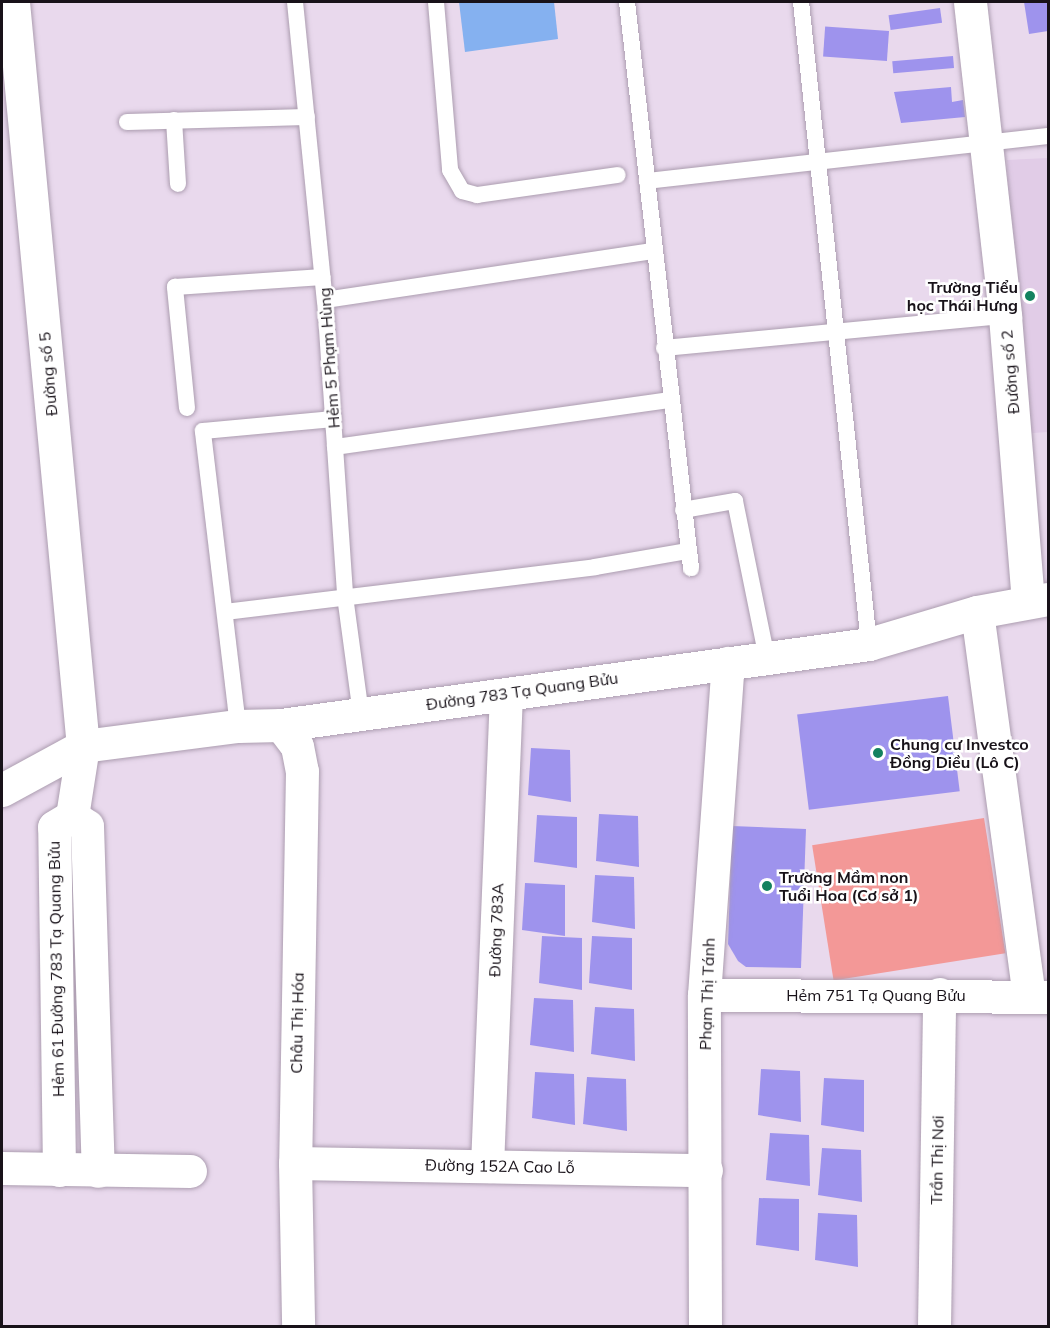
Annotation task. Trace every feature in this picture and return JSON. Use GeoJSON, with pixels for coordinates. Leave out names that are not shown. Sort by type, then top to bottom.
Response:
{"type":"FeatureCollection","features":[{"type":"Feature","properties":{"kind":"street","name":"Đường số 5"},"geometry":{"type":"LineString","coordinates":[[13,2],[83,746],[72,816]]}},
{"type":"Feature","properties":{"kind":"street","name":"Đường số 2"},"geometry":{"type":"LineString","coordinates":[[970,2],[1038,599]]}},
{"type":"Feature","properties":{"kind":"street","name":"Đường 783 Tạ Quang Bửu"},"geometry":{"type":"LineString","coordinates":[[2,790],[83,746],[238,726],[281,725],[869,644],[977,612],[1038,599]]}},
{"type":"Feature","properties":{"kind":"street"},"geometry":{"type":"LineString","coordinates":[[977,612],[1039,996]]}},
{"type":"Feature","properties":{"kind":"street","name":"Phạm Thị Tánh"},"geometry":{"type":"LineString","coordinates":[[705,1326],[705,995],[728,663]]}},
{"type":"Feature","properties":{"kind":"street","name":"Đường 783A"},"geometry":{"type":"LineString","coordinates":[[487,1166],[506,694]]}},
{"type":"Feature","properties":{"kind":"street","name":"Châu Thị Hóa"},"geometry":{"type":"LineString","coordinates":[[281,725],[297,746],[302,771],[295,1163],[298,1326]]}},
{"type":"Feature","properties":{"kind":"street","name":"Hẻm 61 Đường 783 Tạ Quang Bửu"},"geometry":{"type":"LineString","coordinates":[[59,1170],[54,827],[72,816],[87,826],[98,1171]]}},
{"type":"Feature","properties":{"kind":"street","name":"Trần Thị Nơi"},"geometry":{"type":"LineString","coordinates":[[934,1326],[939,994]]}},
{"type":"Feature","properties":{"kind":"street","name":"Hẻm 751 Tạ Quang Bửu"},"geometry":{"type":"LineString","coordinates":[[705,995],[1039,996]]}},
{"type":"Feature","properties":{"kind":"street","name":"Đường 152A Cao Lỗ"},"geometry":{"type":"LineString","coordinates":[[295,1163],[706,1170]]}},
{"type":"Feature","properties":{"kind":"street"},"geometry":{"type":"LineString","coordinates":[[2,1168],[190,1171]]}},
{"type":"Feature","properties":{"kind":"lane","name":"Hẻm 5 Phạm Hùng"},"geometry":{"type":"LineString","coordinates":[[295,2],[325,300],[345,596],[361,714]]}},
{"type":"Feature","properties":{"kind":"lane"},"geometry":{"type":"LineString","coordinates":[[436,2],[450,170],[462,192],[477,195],[618,175]]}},
{"type":"Feature","properties":{"kind":"lane"},"geometry":{"type":"LineString","coordinates":[[627,2],[664,348],[687,551],[691,568]]}},
{"type":"Feature","properties":{"kind":"lane"},"geometry":{"type":"LineString","coordinates":[[801,2],[869,644]]}},
{"type":"Feature","properties":{"kind":"lane"},"geometry":{"type":"LineString","coordinates":[[126,122],[307,117]]}},
{"type":"Feature","properties":{"kind":"lane"},"geometry":{"type":"LineString","coordinates":[[174,120],[178,184]]}},
{"type":"Feature","properties":{"kind":"lane"},"geometry":{"type":"LineString","coordinates":[[647,181],[1048,136]]}},
{"type":"Feature","properties":{"kind":"lane"},"geometry":{"type":"LineString","coordinates":[[325,300],[654,251]]}},
{"type":"Feature","properties":{"kind":"lane"},"geometry":{"type":"LineString","coordinates":[[187,408],[175,287],[323,277]]}},
{"type":"Feature","properties":{"kind":"lane"},"geometry":{"type":"LineString","coordinates":[[664,348],[1005,316]]}},
{"type":"Feature","properties":{"kind":"lane"},"geometry":{"type":"LineString","coordinates":[[335,447],[670,400]]}},
{"type":"Feature","properties":{"kind":"lane"},"geometry":{"type":"LineString","coordinates":[[238,726],[203,430],[333,419]]}},
{"type":"Feature","properties":{"kind":"lane"},"geometry":{"type":"LineString","coordinates":[[683,510],[735,501],[767,658]]}},
{"type":"Feature","properties":{"kind":"lane"},"geometry":{"type":"LineString","coordinates":[[225,612],[595,567],[687,551]]}},
{"type":"Feature","properties":{"kind":"shaded area","name":"Trường Tiểu học Thái Hưng"},"geometry":{"type":"Polygon","coordinates":[[[1048,158],[1048,432],[1017,434],[1007,160],[1048,158]]]}},
{"type":"Feature","properties":{"kind":"shaded area"},"geometry":{"type":"Polygon","coordinates":[[[984,818],[1005,953],[834,981],[812,845],[984,818]]]}},
{"type":"Feature","properties":{"kind":"water"},"geometry":{"type":"Polygon","coordinates":[[[459,2],[554,2],[558,39],[465,52],[459,2]]]}},
{"type":"Feature","properties":{"kind":"building"},"geometry":{"type":"Polygon","coordinates":[[[1024,2],[1048,2],[1048,31],[1029,34],[1024,2]]]}},
{"type":"Feature","properties":{"kind":"building"},"geometry":{"type":"Polygon","coordinates":[[[940,8],[942,23],[891,30],[889,15],[940,8]]]}},
{"type":"Feature","properties":{"kind":"building"},"geometry":{"type":"Polygon","coordinates":[[[825,27],[889,31],[887,61],[823,56],[825,27]]]}},
{"type":"Feature","properties":{"kind":"building"},"geometry":{"type":"Polygon","coordinates":[[[953,56],[954,68],[893,73],[892,61],[953,56]]]}},
{"type":"Feature","properties":{"kind":"building"},"geometry":{"type":"Polygon","coordinates":[[[951,87],[952,102],[963,100],[965,117],[901,123],[894,92],[951,87]]]}},
{"type":"Feature","properties":{"kind":"building","name":"Chung cư Investco Đồng Diều (Lô C)"},"geometry":{"type":"Polygon","coordinates":[[[948,696],[960,791],[809,810],[797,715],[948,696]]]}},
{"type":"Feature","properties":{"kind":"building"},"geometry":{"type":"Polygon","coordinates":[[[531,748],[570,750],[571,802],[528,795],[531,748]]]}},
{"type":"Feature","properties":{"kind":"building"},"geometry":{"type":"Polygon","coordinates":[[[599,814],[638,816],[639,867],[596,861],[599,814]]]}},
{"type":"Feature","properties":{"kind":"building"},"geometry":{"type":"Polygon","coordinates":[[[537,815],[577,817],[577,868],[534,862],[537,815]]]}},
{"type":"Feature","properties":{"kind":"building","name":"Trường Mầm non Tuổi Hoa (Cơ sở 1)"},"geometry":{"type":"Polygon","coordinates":[[[732,826],[806,829],[801,968],[746,967],[738,961],[728,944],[732,826]]]}},
{"type":"Feature","properties":{"kind":"building"},"geometry":{"type":"Polygon","coordinates":[[[595,875],[634,877],[635,929],[592,922],[595,875]]]}},
{"type":"Feature","properties":{"kind":"building"},"geometry":{"type":"Polygon","coordinates":[[[525,883],[565,885],[565,936],[522,930],[525,883]]]}},
{"type":"Feature","properties":{"kind":"building"},"geometry":{"type":"Polygon","coordinates":[[[542,936],[582,938],[582,990],[539,983],[542,936]]]}},
{"type":"Feature","properties":{"kind":"building"},"geometry":{"type":"Polygon","coordinates":[[[592,936],[632,938],[632,990],[589,983],[592,936]]]}},
{"type":"Feature","properties":{"kind":"building"},"geometry":{"type":"Polygon","coordinates":[[[534,998],[573,1000],[574,1052],[530,1045],[534,998]]]}},
{"type":"Feature","properties":{"kind":"building"},"geometry":{"type":"Polygon","coordinates":[[[595,1007],[634,1009],[635,1061],[591,1054],[595,1007]]]}},
{"type":"Feature","properties":{"kind":"building"},"geometry":{"type":"Polygon","coordinates":[[[761,1069],[800,1071],[801,1122],[758,1115],[761,1069]]]}},
{"type":"Feature","properties":{"kind":"building"},"geometry":{"type":"Polygon","coordinates":[[[535,1072],[574,1074],[575,1125],[532,1118],[535,1072]]]}},
{"type":"Feature","properties":{"kind":"building"},"geometry":{"type":"Polygon","coordinates":[[[587,1077],[626,1079],[627,1131],[583,1124],[587,1077]]]}},
{"type":"Feature","properties":{"kind":"building"},"geometry":{"type":"Polygon","coordinates":[[[824,1078],[864,1080],[864,1132],[821,1125],[824,1078]]]}},
{"type":"Feature","properties":{"kind":"building"},"geometry":{"type":"Polygon","coordinates":[[[770,1133],[809,1135],[810,1186],[766,1180],[770,1133]]]}},
{"type":"Feature","properties":{"kind":"building"},"geometry":{"type":"Polygon","coordinates":[[[822,1148],[861,1150],[862,1202],[818,1195],[822,1148]]]}},
{"type":"Feature","properties":{"kind":"building"},"geometry":{"type":"Polygon","coordinates":[[[759,1198],[799,1199],[799,1251],[756,1245],[759,1198]]]}},
{"type":"Feature","properties":{"kind":"building"},"geometry":{"type":"Polygon","coordinates":[[[818,1213],[857,1215],[858,1267],[815,1260],[818,1213]]]}},
{"type":"Feature","properties":{"kind":"place","name":"Trường Tiểu học Thái Hưng"},"geometry":{"type":"Point","coordinates":[1030,296]}},
{"type":"Feature","properties":{"kind":"place","name":"Chung cư Investco Đồng Diều (Lô C)"},"geometry":{"type":"Point","coordinates":[878,753]}},
{"type":"Feature","properties":{"kind":"place","name":"Trường Mầm non Tuổi Hoa (Cơ sở 1)"},"geometry":{"type":"Point","coordinates":[767,886]}}]}
